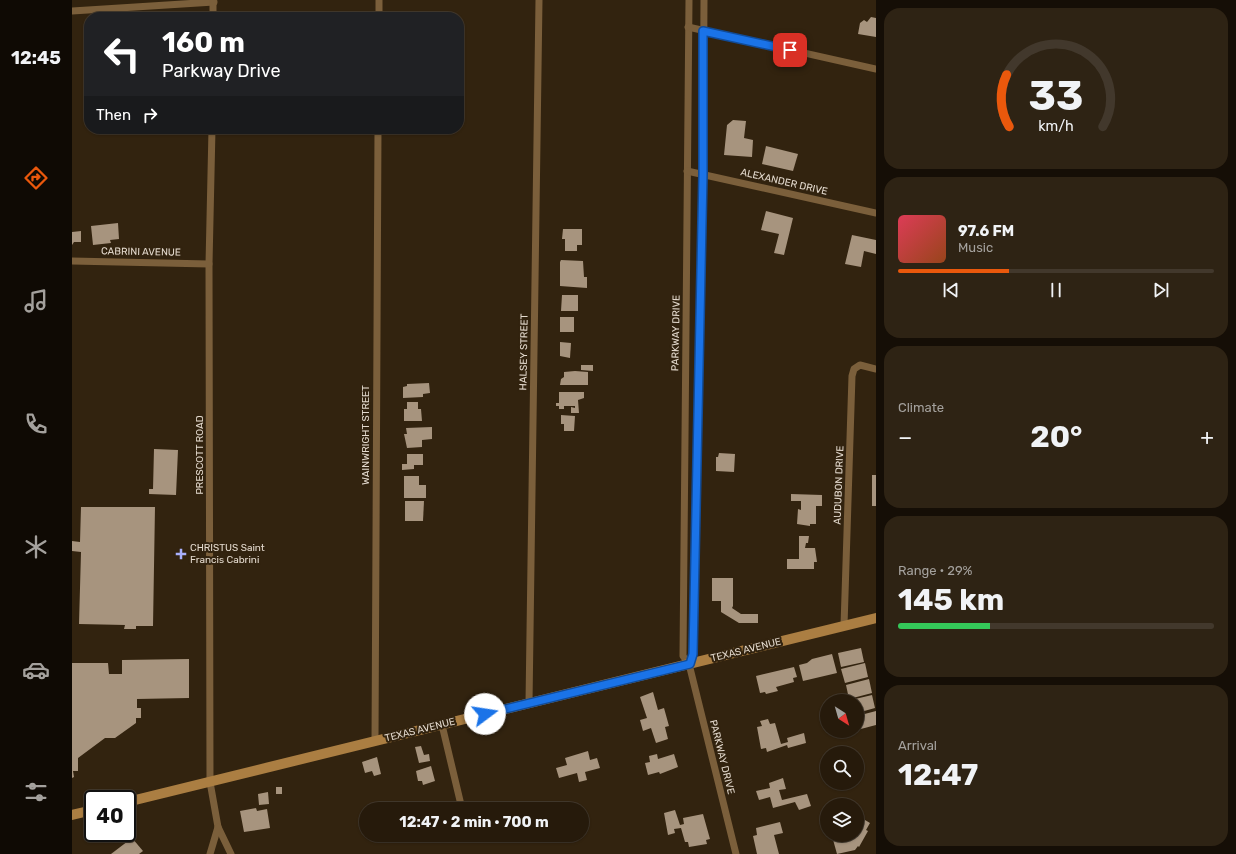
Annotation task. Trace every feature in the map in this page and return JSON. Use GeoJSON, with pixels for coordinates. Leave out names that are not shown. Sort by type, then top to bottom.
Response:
{"type":"FeatureCollection","features":[{"type":"Feature","properties":{"kind":"street"},"geometry":{"type":"LineString","coordinates":[[379,0],[379,12]]}},
{"type":"Feature","properties":{"kind":"street","name":"HALSEY STREET"},"geometry":{"type":"LineString","coordinates":[[529,703],[539,0]]}},
{"type":"Feature","properties":{"kind":"street","name":"PARKWAY DRIVE"},"geometry":{"type":"LineString","coordinates":[[689,0],[683,656],[690,664],[736,854]]}},
{"type":"Feature","properties":{"kind":"street","name":"PARKWAY DRIVE"},"geometry":{"type":"LineString","coordinates":[[690,664],[693,654],[703,174],[704,0]]}},
{"type":"Feature","properties":{"kind":"street"},"geometry":{"type":"LineString","coordinates":[[72,11],[213,1],[213,12]]}},
{"type":"Feature","properties":{"kind":"street"},"geometry":{"type":"LineString","coordinates":[[688,27],[876,69]]}},
{"type":"Feature","properties":{"kind":"street","name":"PRESCOTT ROAD"},"geometry":{"type":"LineString","coordinates":[[212,134],[209,264],[210,782],[218,827]]}},
{"type":"Feature","properties":{"kind":"street","name":"WAINWRIGHT STREET"},"geometry":{"type":"LineString","coordinates":[[375,741],[378,134]]}},
{"type":"Feature","properties":{"kind":"street","name":"ALEXANDER DRIVE"},"geometry":{"type":"LineString","coordinates":[[688,171],[876,213]]}},
{"type":"Feature","properties":{"kind":"street","name":"CABRINI AVENUE"},"geometry":{"type":"LineString","coordinates":[[72,261],[209,264]]}},
{"type":"Feature","properties":{"kind":"street","name":"AUDUBON DRIVE"},"geometry":{"type":"LineString","coordinates":[[844,626],[852,376],[854,369],[860,366],[876,369]]}},
{"type":"Feature","properties":{"kind":"street","name":"TEXAS AVENUE"},"geometry":{"type":"LineString","coordinates":[[136,800],[876,618]]}},
{"type":"Feature","properties":{"kind":"street"},"geometry":{"type":"LineString","coordinates":[[442,725],[460,802]]}},
{"type":"Feature","properties":{"kind":"street"},"geometry":{"type":"LineString","coordinates":[[72,816],[84,813]]}},
{"type":"Feature","properties":{"kind":"street"},"geometry":{"type":"LineString","coordinates":[[210,854],[218,827]]}},
{"type":"Feature","properties":{"kind":"street"},"geometry":{"type":"LineString","coordinates":[[218,827],[231,854]]}},
{"type":"Feature","properties":{"kind":"building"},"geometry":{"type":"Polygon","coordinates":[[[871,17],[876,18],[876,37],[858,34],[860,23],[864,20],[867,22],[871,17]]]}},
{"type":"Feature","properties":{"kind":"building"},"geometry":{"type":"Polygon","coordinates":[[[733,120],[746,121],[744,138],[753,140],[752,157],[724,155],[727,125],[733,120]]]}},
{"type":"Feature","properties":{"kind":"building"},"geometry":{"type":"Polygon","coordinates":[[[766,146],[798,154],[793,171],[762,164],[766,146]]]}},
{"type":"Feature","properties":{"kind":"building"},"geometry":{"type":"Polygon","coordinates":[[[766,211],[793,218],[784,255],[774,253],[779,234],[761,230],[766,211]]]}},
{"type":"Feature","properties":{"kind":"building"},"geometry":{"type":"Polygon","coordinates":[[[118,223],[119,239],[110,240],[111,243],[93,245],[91,226],[118,223]]]}},
{"type":"Feature","properties":{"kind":"building"},"geometry":{"type":"Polygon","coordinates":[[[563,229],[582,229],[582,245],[577,245],[577,251],[565,251],[565,239],[562,239],[563,229]]]}},
{"type":"Feature","properties":{"kind":"building"},"geometry":{"type":"Polygon","coordinates":[[[81,231],[81,242],[74,242],[72,245],[72,232],[81,231]]]}},
{"type":"Feature","properties":{"kind":"building"},"geometry":{"type":"Polygon","coordinates":[[[852,235],[876,240],[876,254],[864,251],[861,267],[845,264],[852,235]]]}},
{"type":"Feature","properties":{"kind":"building"},"geometry":{"type":"Polygon","coordinates":[[[561,260],[583,261],[584,277],[587,277],[587,288],[560,286],[561,260]]]}},
{"type":"Feature","properties":{"kind":"building"},"geometry":{"type":"Polygon","coordinates":[[[562,295],[578,295],[578,311],[561,311],[562,295]]]}},
{"type":"Feature","properties":{"kind":"building"},"geometry":{"type":"Polygon","coordinates":[[[560,317],[574,317],[574,332],[560,332],[560,317]]]}},
{"type":"Feature","properties":{"kind":"building"},"geometry":{"type":"Polygon","coordinates":[[[560,342],[571,343],[570,358],[560,356],[560,342]]]}},
{"type":"Feature","properties":{"kind":"building"},"geometry":{"type":"Polygon","coordinates":[[[581,365],[593,365],[593,371],[581,370],[581,365]]]}},
{"type":"Feature","properties":{"kind":"building"},"geometry":{"type":"Polygon","coordinates":[[[564,372],[588,372],[588,385],[560,385],[561,379],[564,377],[564,372]]]}},
{"type":"Feature","properties":{"kind":"building"},"geometry":{"type":"Polygon","coordinates":[[[429,383],[430,393],[423,394],[423,397],[403,398],[403,387],[407,386],[407,384],[429,383]]]}},
{"type":"Feature","properties":{"kind":"building"},"geometry":{"type":"Polygon","coordinates":[[[559,392],[584,392],[584,398],[578,400],[579,413],[571,413],[571,407],[575,408],[575,406],[564,406],[564,409],[559,409],[559,406],[556,406],[556,403],[559,403],[559,392]]]}},
{"type":"Feature","properties":{"kind":"building"},"geometry":{"type":"Polygon","coordinates":[[[407,402],[418,402],[418,409],[421,409],[422,421],[404,421],[404,409],[407,409],[407,402]]]}},
{"type":"Feature","properties":{"kind":"building"},"geometry":{"type":"Polygon","coordinates":[[[561,415],[575,416],[574,431],[564,431],[564,424],[561,424],[561,415]]]}},
{"type":"Feature","properties":{"kind":"building"},"geometry":{"type":"Polygon","coordinates":[[[432,427],[432,439],[422,440],[422,447],[407,448],[404,434],[407,434],[406,428],[432,427]]]}},
{"type":"Feature","properties":{"kind":"building"},"geometry":{"type":"Polygon","coordinates":[[[154,449],[178,450],[176,495],[149,494],[149,489],[153,489],[154,449]]]}},
{"type":"Feature","properties":{"kind":"building"},"geometry":{"type":"Polygon","coordinates":[[[719,453],[735,454],[734,472],[716,471],[716,457],[718,457],[719,453]]]}},
{"type":"Feature","properties":{"kind":"building"},"geometry":{"type":"Polygon","coordinates":[[[407,454],[423,454],[423,465],[414,465],[414,469],[402,470],[402,464],[407,464],[407,454]]]}},
{"type":"Feature","properties":{"kind":"building"},"geometry":{"type":"Polygon","coordinates":[[[872,475],[876,475],[876,506],[872,506],[872,475]]]}},
{"type":"Feature","properties":{"kind":"building"},"geometry":{"type":"Polygon","coordinates":[[[404,476],[419,476],[419,485],[426,485],[426,498],[404,498],[404,476]]]}},
{"type":"Feature","properties":{"kind":"building"},"geometry":{"type":"Polygon","coordinates":[[[791,494],[822,495],[822,506],[816,506],[816,524],[810,524],[810,526],[797,524],[798,509],[801,510],[801,501],[791,501],[791,494]]]}},
{"type":"Feature","properties":{"kind":"building"},"geometry":{"type":"Polygon","coordinates":[[[405,501],[424,501],[423,521],[405,521],[405,501]]]}},
{"type":"Feature","properties":{"kind":"building"},"geometry":{"type":"Polygon","coordinates":[[[81,507],[155,507],[153,626],[136,626],[136,629],[124,629],[125,625],[79,624],[81,552],[72,551],[72,541],[80,542],[81,507]]]}},
{"type":"Feature","properties":{"kind":"building"},"geometry":{"type":"Polygon","coordinates":[[[799,536],[809,536],[808,543],[806,543],[805,548],[815,548],[817,562],[814,562],[814,569],[787,569],[787,559],[799,559],[799,536]]]}},
{"type":"Feature","properties":{"kind":"building"},"geometry":{"type":"Polygon","coordinates":[[[712,578],[733,578],[732,608],[741,614],[758,614],[758,623],[739,623],[721,612],[721,601],[712,601],[712,578]]]}},
{"type":"Feature","properties":{"kind":"building"},"geometry":{"type":"Polygon","coordinates":[[[861,648],[864,662],[841,667],[838,653],[861,648]]]}},
{"type":"Feature","properties":{"kind":"building"},"geometry":{"type":"Polygon","coordinates":[[[832,654],[837,673],[803,681],[799,665],[807,663],[812,659],[832,654]]]}},
{"type":"Feature","properties":{"kind":"building"},"geometry":{"type":"Polygon","coordinates":[[[189,659],[189,698],[137,699],[137,708],[141,708],[141,718],[136,718],[136,723],[115,738],[105,738],[78,758],[78,771],[73,771],[74,777],[72,778],[72,663],[108,663],[109,674],[122,674],[122,660],[189,659]]]}},
{"type":"Feature","properties":{"kind":"building"},"geometry":{"type":"Polygon","coordinates":[[[865,663],[868,677],[845,683],[841,669],[865,663]]]}},
{"type":"Feature","properties":{"kind":"building"},"geometry":{"type":"Polygon","coordinates":[[[794,667],[797,677],[793,678],[794,682],[776,687],[778,691],[766,694],[765,692],[760,693],[756,676],[794,667]]]}},
{"type":"Feature","properties":{"kind":"building"},"geometry":{"type":"Polygon","coordinates":[[[869,679],[872,693],[864,695],[848,694],[846,685],[869,679]]]}},
{"type":"Feature","properties":{"kind":"building"},"geometry":{"type":"Polygon","coordinates":[[[653,692],[658,710],[664,708],[669,726],[665,727],[668,739],[656,743],[651,728],[643,731],[640,720],[647,718],[640,697],[653,692]]]}},
{"type":"Feature","properties":{"kind":"building"},"geometry":{"type":"Polygon","coordinates":[[[872,695],[875,708],[864,711],[864,697],[872,695]]]}},
{"type":"Feature","properties":{"kind":"building"},"geometry":{"type":"Polygon","coordinates":[[[876,711],[876,725],[864,728],[864,714],[876,711]]]}},
{"type":"Feature","properties":{"kind":"building"},"geometry":{"type":"Polygon","coordinates":[[[768,719],[770,724],[775,723],[781,744],[788,742],[787,738],[804,733],[806,743],[788,748],[787,745],[767,752],[766,748],[761,749],[757,727],[762,726],[760,721],[768,719]]]}},
{"type":"Feature","properties":{"kind":"building"},"geometry":{"type":"Polygon","coordinates":[[[421,746],[424,755],[429,754],[430,761],[419,763],[415,747],[421,746]]]}},
{"type":"Feature","properties":{"kind":"building"},"geometry":{"type":"Polygon","coordinates":[[[588,751],[590,760],[597,758],[600,768],[585,772],[587,780],[579,782],[577,773],[559,778],[556,768],[567,765],[565,758],[588,751]]]}},
{"type":"Feature","properties":{"kind":"building"},"geometry":{"type":"Polygon","coordinates":[[[657,754],[658,759],[674,754],[678,767],[660,774],[659,772],[648,775],[645,763],[650,762],[649,756],[657,754]]]}},
{"type":"Feature","properties":{"kind":"building"},"geometry":{"type":"Polygon","coordinates":[[[377,757],[381,774],[374,776],[372,771],[365,773],[362,762],[377,757]]]}},
{"type":"Feature","properties":{"kind":"building"},"geometry":{"type":"Polygon","coordinates":[[[431,766],[435,781],[423,785],[422,781],[418,781],[416,771],[431,766]]]}},
{"type":"Feature","properties":{"kind":"building"},"geometry":{"type":"Polygon","coordinates":[[[783,778],[786,789],[779,790],[782,800],[807,794],[811,806],[799,810],[795,802],[773,808],[770,797],[759,800],[756,791],[770,788],[769,783],[783,778]]]}},
{"type":"Feature","properties":{"kind":"building"},"geometry":{"type":"Polygon","coordinates":[[[276,787],[282,787],[282,794],[276,794],[276,787]]]}},
{"type":"Feature","properties":{"kind":"building"},"geometry":{"type":"Polygon","coordinates":[[[268,792],[269,804],[259,805],[258,794],[268,792]]]}},
{"type":"Feature","properties":{"kind":"building"},"geometry":{"type":"Polygon","coordinates":[[[256,808],[257,811],[267,809],[270,828],[244,832],[240,811],[256,808]]]}},
{"type":"Feature","properties":{"kind":"building"},"geometry":{"type":"Polygon","coordinates":[[[675,810],[680,825],[684,824],[683,818],[703,814],[710,839],[706,840],[707,844],[689,847],[688,842],[685,842],[681,828],[674,829],[675,833],[668,835],[664,813],[675,810]]]}},
{"type":"Feature","properties":{"kind":"building"},"geometry":{"type":"Polygon","coordinates":[[[864,819],[870,823],[866,830],[868,831],[864,838],[864,819]]]}},
{"type":"Feature","properties":{"kind":"building"},"geometry":{"type":"Polygon","coordinates":[[[780,822],[783,833],[774,835],[779,854],[757,854],[753,836],[757,835],[756,828],[780,822]]]}},
{"type":"Feature","properties":{"kind":"building"},"geometry":{"type":"Polygon","coordinates":[[[127,842],[135,842],[143,851],[139,854],[111,854],[127,842]]]}},
{"type":"Feature","properties":{"kind":"building"},"geometry":{"type":"Polygon","coordinates":[[[834,842],[862,842],[855,850],[837,854],[834,842]]]}},
{"type":"Feature","properties":{"kind":"place","name":"CHRISTUS Saint Francis Cabrini"},"geometry":{"type":"Point","coordinates":[181,554]}},
{"type":"Feature","properties":{"kind":"route"},"geometry":{"type":"LineString","coordinates":[[485,714],[690,664],[693,654],[703,189],[703,31],[790,50]]}}]}
